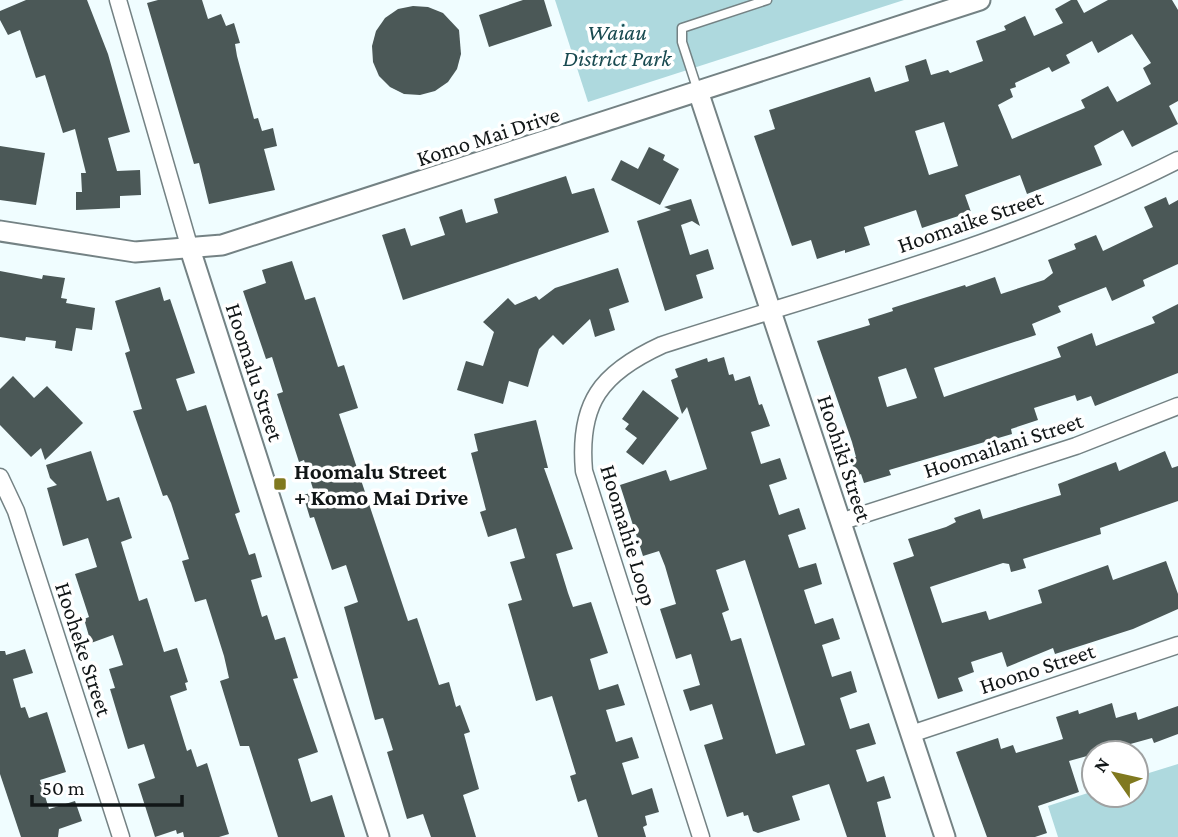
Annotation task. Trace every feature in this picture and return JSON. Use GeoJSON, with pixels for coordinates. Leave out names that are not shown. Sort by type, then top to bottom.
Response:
{"type":"FeatureCollection","features":[{"type":"Feature","properties":{"kind":"street","name":"Hoomalu Street"},"geometry":{"type":"LineString","coordinates":[[118,0],[190,249],[379,837]]}},
{"type":"Feature","properties":{"kind":"street","name":"Komo Mai Drive"},"geometry":{"type":"LineString","coordinates":[[0,231],[107,250],[154,252],[246,239],[699,94],[980,0]]}},
{"type":"Feature","properties":{"kind":"street","name":"Hoohiki Street"},"geometry":{"type":"LineString","coordinates":[[699,94],[945,837]]}},
{"type":"Feature","properties":{"kind":"street","name":"Hoomaike Street"},"geometry":{"type":"LineString","coordinates":[[770,310],[1035,224],[1107,195],[1178,160]]}},
{"type":"Feature","properties":{"kind":"street","name":"Hoomahie Loop"},"geometry":{"type":"LineString","coordinates":[[701,837],[588,488],[584,471],[583,433],[592,400],[608,377],[622,366],[662,345],[770,310]]}},
{"type":"Feature","properties":{"kind":"street","name":"Hoomailani Street"},"geometry":{"type":"LineString","coordinates":[[840,522],[1076,446],[1178,406]]}},
{"type":"Feature","properties":{"kind":"street","name":"Hooheke Street"},"geometry":{"type":"LineString","coordinates":[[0,477],[16,510],[121,837]]}},
{"type":"Feature","properties":{"kind":"street","name":"Hoono Street"},"geometry":{"type":"LineString","coordinates":[[911,734],[1178,645]]}},
{"type":"Feature","properties":{"kind":"lane"},"geometry":{"type":"LineString","coordinates":[[699,94],[682,42],[682,28],[767,0]]}},
{"type":"Feature","properties":{"kind":"green space","name":"Waiau District Park"},"geometry":{"type":"Polygon","coordinates":[[[555,0],[904,0],[588,102],[555,0]]]}},
{"type":"Feature","properties":{"kind":"green space"},"geometry":{"type":"Polygon","coordinates":[[[1178,764],[1178,837],[1058,837],[1048,806],[1080,796],[1080,809],[1150,809],[1150,773],[1178,764]]]}},
{"type":"Feature","properties":{"kind":"building"},"geometry":{"type":"Polygon","coordinates":[[[26,0],[87,0],[108,54],[130,132],[108,138],[117,171],[140,170],[141,195],[120,196],[120,208],[76,210],[76,192],[82,192],[81,173],[86,173],[75,129],[63,133],[45,75],[36,78],[20,30],[8,35],[0,20],[0,11],[26,0]]]}},
{"type":"Feature","properties":{"kind":"building"},"geometry":{"type":"Polygon","coordinates":[[[158,0],[202,0],[208,19],[221,14],[226,26],[234,23],[240,43],[235,44],[237,56],[254,119],[258,118],[262,131],[273,128],[277,146],[264,149],[275,190],[209,204],[199,163],[194,164],[147,3],[158,0]]]}},
{"type":"Feature","properties":{"kind":"building"},"geometry":{"type":"Polygon","coordinates":[[[523,0],[544,0],[552,26],[489,47],[479,15],[523,0]]]}},
{"type":"Feature","properties":{"kind":"building"},"geometry":{"type":"Polygon","coordinates":[[[1071,0],[1077,0],[1084,13],[1108,0],[1172,0],[1178,10],[1178,101],[1169,106],[1178,124],[1132,147],[1123,130],[1094,146],[1102,165],[1027,194],[1020,175],[965,195],[971,212],[922,228],[916,210],[864,227],[870,245],[845,253],[845,250],[817,259],[811,240],[792,246],[754,136],[775,129],[769,110],[870,77],[875,92],[909,81],[905,66],[926,59],[931,75],[948,70],[950,73],[983,61],[976,41],[1006,30],[1004,26],[1025,16],[1034,36],[1063,23],[1055,9],[1071,0]],[[1132,34],[1098,53],[1092,41],[1066,55],[1070,63],[1052,72],[1049,67],[1015,83],[1016,87],[1010,89],[1013,97],[998,105],[1012,139],[1085,108],[1081,100],[1108,86],[1117,102],[1151,84],[1143,68],[1151,63],[1132,34]],[[944,122],[915,131],[929,175],[958,166],[944,122]]]}},
{"type":"Feature","properties":{"kind":"building"},"geometry":{"type":"Polygon","coordinates":[[[428,7],[443,13],[459,30],[461,54],[457,69],[448,82],[435,91],[420,95],[404,94],[390,87],[379,76],[373,62],[372,46],[376,31],[385,18],[398,9],[428,7]]]}},
{"type":"Feature","properties":{"kind":"building"},"geometry":{"type":"Polygon","coordinates":[[[0,146],[45,153],[36,205],[0,200],[0,146]]]}},
{"type":"Feature","properties":{"kind":"building"},"geometry":{"type":"Polygon","coordinates":[[[649,147],[665,155],[663,160],[679,169],[660,205],[611,180],[621,160],[638,169],[649,147]]]}},
{"type":"Feature","properties":{"kind":"building"},"geometry":{"type":"Polygon","coordinates":[[[566,176],[572,194],[594,188],[609,232],[403,300],[382,235],[405,228],[411,246],[445,235],[439,217],[462,209],[466,223],[498,213],[494,199],[566,176]]]}},
{"type":"Feature","properties":{"kind":"building"},"geometry":{"type":"Polygon","coordinates":[[[1166,197],[1169,205],[1178,200],[1178,264],[1143,280],[1145,286],[1112,301],[1106,287],[1058,306],[1061,312],[1032,324],[1036,335],[934,368],[944,397],[1061,357],[1057,347],[1092,333],[1096,346],[1155,323],[1152,317],[1178,304],[1178,373],[1095,406],[1091,396],[1077,401],[1075,395],[1034,408],[1038,420],[1011,429],[1012,434],[889,470],[891,475],[864,483],[861,474],[856,476],[850,458],[856,457],[852,442],[817,341],[870,325],[868,319],[893,311],[892,308],[965,285],[966,287],[995,277],[1001,294],[1044,280],[1053,273],[1048,260],[1076,249],[1074,244],[1096,235],[1103,251],[1153,227],[1144,207],[1166,197]],[[906,368],[878,377],[887,407],[917,398],[906,368]]]}},
{"type":"Feature","properties":{"kind":"building"},"geometry":{"type":"Polygon","coordinates":[[[691,199],[700,226],[692,221],[681,225],[690,255],[708,249],[714,269],[696,275],[703,298],[665,311],[637,221],[671,210],[664,207],[691,199]]]}},
{"type":"Feature","properties":{"kind":"building"},"geometry":{"type":"Polygon","coordinates":[[[292,261],[305,300],[315,297],[338,367],[344,365],[358,408],[339,414],[408,621],[417,618],[439,685],[449,682],[456,707],[460,705],[470,732],[464,734],[479,789],[463,795],[476,837],[431,837],[423,814],[407,819],[387,752],[393,750],[383,718],[375,720],[344,607],[358,602],[346,565],[332,570],[314,517],[310,518],[303,495],[314,492],[304,460],[299,462],[277,394],[283,392],[272,357],[266,359],[243,291],[266,283],[262,270],[292,261]]]}},
{"type":"Feature","properties":{"kind":"building"},"geometry":{"type":"Polygon","coordinates":[[[618,268],[629,302],[609,309],[615,330],[595,337],[590,319],[563,345],[553,335],[539,349],[528,387],[509,381],[503,404],[457,390],[466,361],[483,366],[494,332],[483,322],[508,298],[515,305],[536,296],[539,300],[555,288],[618,268]]]}},
{"type":"Feature","properties":{"kind":"building"},"geometry":{"type":"Polygon","coordinates":[[[0,271],[42,279],[43,275],[65,278],[61,298],[67,299],[66,303],[95,308],[92,330],[76,328],[72,351],[55,348],[56,341],[26,337],[25,341],[0,337],[0,271]]]}},
{"type":"Feature","properties":{"kind":"building"},"geometry":{"type":"Polygon","coordinates":[[[160,287],[164,301],[170,299],[195,373],[176,379],[187,411],[206,405],[240,512],[235,514],[249,555],[255,553],[262,577],[251,580],[262,617],[267,615],[275,640],[285,637],[298,678],[293,679],[318,752],[298,759],[311,802],[332,795],[345,837],[278,837],[249,746],[240,746],[220,681],[229,678],[206,599],[195,602],[182,561],[189,559],[171,503],[167,495],[163,496],[133,411],[142,409],[125,353],[130,351],[115,301],[160,287]]]}},
{"type":"Feature","properties":{"kind":"building"},"geometry":{"type":"Polygon","coordinates":[[[724,357],[729,375],[733,374],[735,381],[750,376],[759,405],[762,404],[770,426],[751,432],[761,464],[780,458],[787,479],[769,485],[779,515],[799,508],[806,529],[788,535],[799,568],[816,563],[822,584],[804,590],[815,624],[833,618],[840,639],[822,645],[832,677],[851,671],[857,692],[840,698],[850,729],[869,723],[876,744],[856,750],[867,782],[884,776],[891,798],[877,802],[886,837],[847,837],[829,784],[792,796],[800,820],[758,833],[753,831],[748,815],[744,816],[743,812],[727,817],[704,745],[723,739],[712,704],[690,711],[683,690],[700,685],[691,654],[676,659],[660,609],[676,604],[665,566],[659,551],[643,556],[620,485],[666,470],[670,481],[707,469],[687,407],[682,414],[671,380],[678,377],[675,369],[707,358],[708,362],[724,357]],[[745,560],[716,570],[729,610],[722,613],[731,641],[741,638],[776,754],[805,745],[745,560]]]}},
{"type":"Feature","properties":{"kind":"building"},"geometry":{"type":"Polygon","coordinates":[[[13,376],[34,398],[47,386],[83,423],[45,460],[41,448],[31,457],[0,425],[0,389],[13,376]]]}},
{"type":"Feature","properties":{"kind":"building"},"geometry":{"type":"Polygon","coordinates":[[[643,390],[679,418],[643,465],[626,452],[637,438],[625,429],[629,424],[622,419],[643,390]]]}},
{"type":"Feature","properties":{"kind":"building"},"geometry":{"type":"Polygon","coordinates":[[[536,420],[548,468],[544,468],[573,549],[556,554],[568,593],[573,607],[591,602],[608,653],[590,659],[599,690],[618,684],[625,705],[606,710],[616,742],[632,737],[639,758],[622,763],[632,795],[652,788],[659,812],[645,816],[647,825],[643,827],[646,837],[598,837],[586,799],[578,802],[570,776],[576,774],[552,696],[536,701],[508,604],[522,600],[510,562],[525,558],[516,528],[488,537],[480,512],[486,510],[471,453],[478,451],[474,434],[536,420]]]}},
{"type":"Feature","properties":{"kind":"building"},"geometry":{"type":"Polygon","coordinates":[[[91,451],[107,501],[119,497],[132,538],[121,542],[139,601],[147,598],[164,652],[177,648],[188,682],[185,683],[187,690],[170,696],[187,751],[191,749],[197,767],[207,763],[229,834],[219,837],[184,837],[183,832],[177,834],[176,830],[155,837],[138,784],[155,778],[144,744],[128,749],[110,689],[115,688],[109,669],[123,665],[113,635],[91,643],[84,619],[89,617],[75,574],[97,567],[88,538],[63,546],[47,488],[57,485],[50,478],[46,465],[91,451]]]}},
{"type":"Feature","properties":{"kind":"building"},"geometry":{"type":"Polygon","coordinates":[[[1165,451],[1172,468],[1178,466],[1178,501],[1100,528],[1101,534],[1023,559],[1026,568],[1011,572],[1009,564],[1003,563],[930,587],[942,623],[986,611],[989,620],[1042,603],[1038,590],[1108,565],[1113,580],[1166,561],[1178,594],[1178,609],[1133,629],[1055,654],[1053,648],[1007,667],[1002,652],[971,662],[974,672],[958,678],[963,691],[938,699],[893,563],[914,556],[908,539],[946,527],[956,522],[954,518],[980,509],[983,519],[1061,495],[1058,484],[1116,462],[1119,471],[1165,451]]]}},
{"type":"Feature","properties":{"kind":"building"},"geometry":{"type":"Polygon","coordinates":[[[25,649],[33,673],[13,679],[21,708],[25,707],[29,718],[47,712],[66,772],[40,780],[49,809],[75,801],[82,821],[59,829],[58,837],[21,837],[0,774],[0,651],[5,651],[6,655],[25,649]]]}},
{"type":"Feature","properties":{"kind":"building"},"geometry":{"type":"Polygon","coordinates":[[[1112,703],[1116,718],[1136,712],[1138,720],[1178,706],[1178,734],[1154,743],[1152,738],[1080,739],[1080,758],[1069,761],[1079,792],[1038,806],[1047,833],[1035,837],[987,837],[956,752],[998,738],[1001,749],[1013,745],[1016,753],[1063,739],[1056,717],[1078,710],[1079,714],[1112,703]]]}},
{"type":"Feature","properties":{"kind":"place","name":"Hoomalu Street + Komo Mai Drive"},"geometry":{"type":"Point","coordinates":[280,484]}}]}
